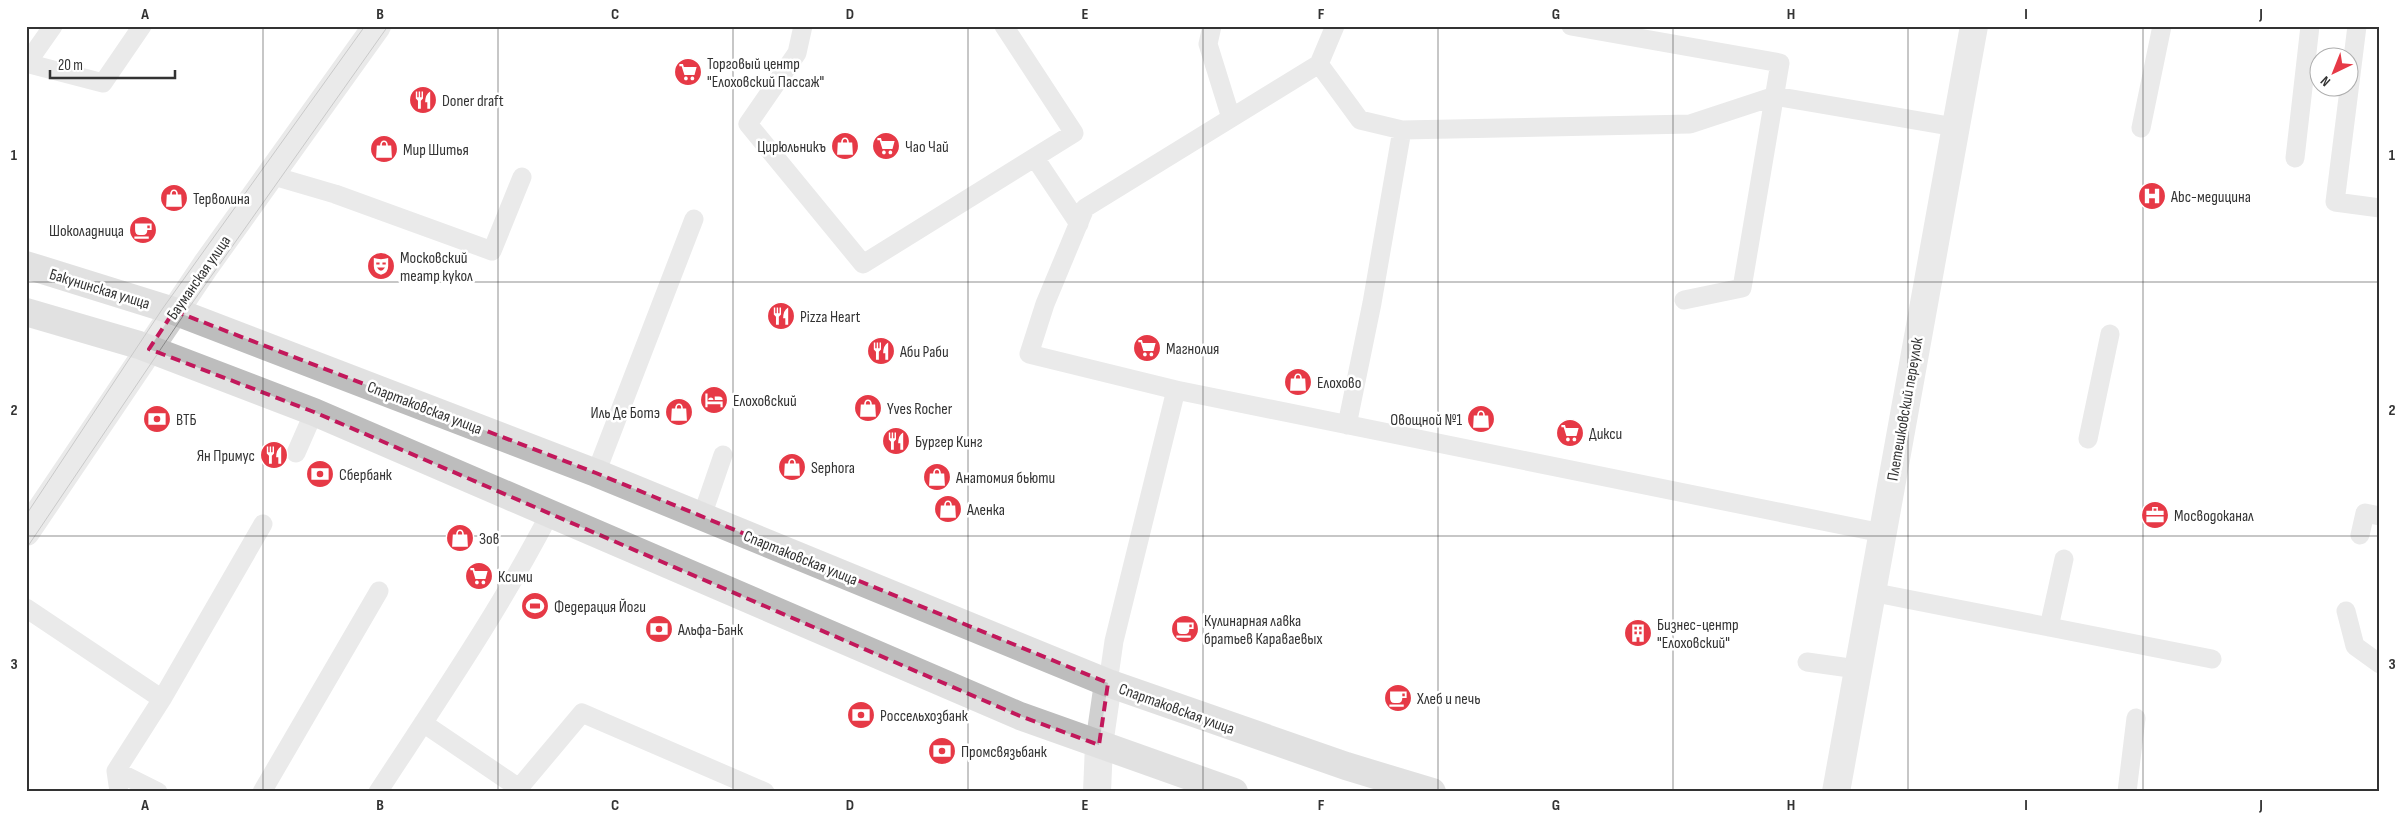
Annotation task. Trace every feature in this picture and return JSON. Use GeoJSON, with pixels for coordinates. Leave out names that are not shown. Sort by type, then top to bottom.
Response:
{"type":"FeatureCollection","features":[{"type":"Feature","properties":{"kind":"main road","name":"Бакунинская улица"},"geometry":{"type":"LineString","coordinates":[[26,266],[174,312]]}},
{"type":"Feature","properties":{"kind":"main road"},"geometry":{"type":"LineString","coordinates":[[26,312],[149,349],[314,412],[1020,716],[1234,792]]}},
{"type":"Feature","properties":{"kind":"main road","name":"Спартаковская улица"},"geometry":{"type":"LineString","coordinates":[[174,312],[596,473],[1108,684],[1308,754],[1432,792]]}},
{"type":"Feature","properties":{"kind":"street","name":"Бауманская улица"},"geometry":{"type":"LineString","coordinates":[[26,532],[174,312],[377,26]]}},
{"type":"Feature","properties":{"kind":"street","name":"Плетешковский переулок"},"geometry":{"type":"LineString","coordinates":[[1836,792],[1974,26]]}},
{"type":"Feature","properties":{"kind":"street"},"geometry":{"type":"LineString","coordinates":[[1097,792],[1100,745],[1108,684]]}},
{"type":"Feature","properties":{"kind":"lane"},"geometry":{"type":"LineString","coordinates":[[52,26],[27,63],[103,83],[142,26]]}},
{"type":"Feature","properties":{"kind":"lane"},"geometry":{"type":"LineString","coordinates":[[803,26],[797,53],[748,124],[863,264],[1074,133],[1004,26]]}},
{"type":"Feature","properties":{"kind":"lane"},"geometry":{"type":"LineString","coordinates":[[1212,26],[1208,44],[1231,118]]}},
{"type":"Feature","properties":{"kind":"lane"},"geometry":{"type":"LineString","coordinates":[[1335,26],[1319,64],[1085,208],[1044,304],[1029,354],[1176,390],[1882,533]]}},
{"type":"Feature","properties":{"kind":"lane"},"geometry":{"type":"LineString","coordinates":[[1571,26],[1780,63],[1742,288],[1684,300]]}},
{"type":"Feature","properties":{"kind":"lane"},"geometry":{"type":"LineString","coordinates":[[2141,128],[2162,26]]}},
{"type":"Feature","properties":{"kind":"lane"},"geometry":{"type":"LineString","coordinates":[[2295,158],[2310,26]]}},
{"type":"Feature","properties":{"kind":"lane"},"geometry":{"type":"LineString","coordinates":[[2358,26],[2335,202],[2380,208]]}},
{"type":"Feature","properties":{"kind":"lane"},"geometry":{"type":"LineString","coordinates":[[1319,64],[1360,120],[1402,130],[1690,124],[1775,96],[1955,126]]}},
{"type":"Feature","properties":{"kind":"lane"},"geometry":{"type":"LineString","coordinates":[[1348,425],[1372,304],[1402,130]]}},
{"type":"Feature","properties":{"kind":"lane"},"geometry":{"type":"LineString","coordinates":[[1035,158],[1079,224]]}},
{"type":"Feature","properties":{"kind":"lane"},"geometry":{"type":"LineString","coordinates":[[270,175],[335,194],[492,251],[522,177]]}},
{"type":"Feature","properties":{"kind":"lane"},"geometry":{"type":"LineString","coordinates":[[596,473],[694,219]]}},
{"type":"Feature","properties":{"kind":"lane"},"geometry":{"type":"LineString","coordinates":[[2088,439],[2110,334]]}},
{"type":"Feature","properties":{"kind":"lane"},"geometry":{"type":"LineString","coordinates":[[1108,684],[1114,641],[1176,390]]}},
{"type":"Feature","properties":{"kind":"lane"},"geometry":{"type":"LineString","coordinates":[[296,453],[314,412]]}},
{"type":"Feature","properties":{"kind":"lane"},"geometry":{"type":"LineString","coordinates":[[702,516],[723,455]]}},
{"type":"Feature","properties":{"kind":"lane"},"geometry":{"type":"LineString","coordinates":[[378,792],[458,672],[533,545],[550,512]]}},
{"type":"Feature","properties":{"kind":"lane"},"geometry":{"type":"LineString","coordinates":[[2360,535],[2364,513],[2380,516]]}},
{"type":"Feature","properties":{"kind":"lane"},"geometry":{"type":"LineString","coordinates":[[119,792],[116,772],[162,699],[263,524]]}},
{"type":"Feature","properties":{"kind":"lane"},"geometry":{"type":"LineString","coordinates":[[2049,627],[2064,559]]}},
{"type":"Feature","properties":{"kind":"lane"},"geometry":{"type":"LineString","coordinates":[[262,792],[379,591]]}},
{"type":"Feature","properties":{"kind":"lane"},"geometry":{"type":"LineString","coordinates":[[1871,592],[2212,659]]}},
{"type":"Feature","properties":{"kind":"lane"},"geometry":{"type":"LineString","coordinates":[[26,608],[162,699]]}},
{"type":"Feature","properties":{"kind":"lane"},"geometry":{"type":"LineString","coordinates":[[2346,611],[2355,646],[2380,664]]}},
{"type":"Feature","properties":{"kind":"lane"},"geometry":{"type":"LineString","coordinates":[[1806,662],[1857,670]]}},
{"type":"Feature","properties":{"kind":"lane"},"geometry":{"type":"LineString","coordinates":[[423,723],[519,788],[582,713],[733,785],[765,792]]}},
{"type":"Feature","properties":{"kind":"lane"},"geometry":{"type":"LineString","coordinates":[[2127,792],[2136,718]]}},
{"type":"Feature","properties":{"kind":"lane"},"geometry":{"type":"LineString","coordinates":[[116,772],[158,792]]}},
{"type":"Feature","properties":{"kind":"highlighted area"},"geometry":{"type":"Polygon","coordinates":[[[174,311],[596,473],[1108,683],[1099,745],[1020,716],[314,412],[149,349],[174,311]]]}},
{"type":"Feature","properties":{"kind":"tram line"},"geometry":{"type":"LineString","coordinates":[[26,515],[163,308],[365,26]]}},
{"type":"Feature","properties":{"kind":"tram line"},"geometry":{"type":"LineString","coordinates":[[26,549],[183,316],[388,26]]}},
{"type":"Feature","properties":{"kind":"place","name":"Торговый центр \"Елоховский Пассаж\""},"geometry":{"type":"Point","coordinates":[688,72]}},
{"type":"Feature","properties":{"kind":"place","name":"Doner draft"},"geometry":{"type":"Point","coordinates":[423,100]}},
{"type":"Feature","properties":{"kind":"place","name":"Цирюльникъ"},"geometry":{"type":"Point","coordinates":[845,146]}},
{"type":"Feature","properties":{"kind":"place","name":"Чао Чай"},"geometry":{"type":"Point","coordinates":[886,146]}},
{"type":"Feature","properties":{"kind":"place","name":"Мир Шитья"},"geometry":{"type":"Point","coordinates":[384,149]}},
{"type":"Feature","properties":{"kind":"place","name":"Abc-медицина"},"geometry":{"type":"Point","coordinates":[2152,196]}},
{"type":"Feature","properties":{"kind":"place","name":"Терволина"},"geometry":{"type":"Point","coordinates":[174,198]}},
{"type":"Feature","properties":{"kind":"place","name":"Шоколадница"},"geometry":{"type":"Point","coordinates":[143,230]}},
{"type":"Feature","properties":{"kind":"place","name":"Московский театр кукол"},"geometry":{"type":"Point","coordinates":[381,266]}},
{"type":"Feature","properties":{"kind":"place","name":"Pizza Heart"},"geometry":{"type":"Point","coordinates":[781,316]}},
{"type":"Feature","properties":{"kind":"place","name":"Магнолия"},"geometry":{"type":"Point","coordinates":[1147,348]}},
{"type":"Feature","properties":{"kind":"place","name":"Аби Раби"},"geometry":{"type":"Point","coordinates":[881,351]}},
{"type":"Feature","properties":{"kind":"place","name":"Елохово"},"geometry":{"type":"Point","coordinates":[1298,382]}},
{"type":"Feature","properties":{"kind":"place","name":"Елоховский"},"geometry":{"type":"Point","coordinates":[714,400]}},
{"type":"Feature","properties":{"kind":"place","name":"Yves Rocher"},"geometry":{"type":"Point","coordinates":[868,408]}},
{"type":"Feature","properties":{"kind":"place","name":"Иль Де Ботэ"},"geometry":{"type":"Point","coordinates":[679,412]}},
{"type":"Feature","properties":{"kind":"place","name":"ВТБ"},"geometry":{"type":"Point","coordinates":[157,419]}},
{"type":"Feature","properties":{"kind":"place","name":"Овощной №1"},"geometry":{"type":"Point","coordinates":[1481,419]}},
{"type":"Feature","properties":{"kind":"place","name":"Дикси"},"geometry":{"type":"Point","coordinates":[1570,433]}},
{"type":"Feature","properties":{"kind":"place","name":"Бургер Кинг"},"geometry":{"type":"Point","coordinates":[896,441]}},
{"type":"Feature","properties":{"kind":"place","name":"Ян Примус"},"geometry":{"type":"Point","coordinates":[274,455]}},
{"type":"Feature","properties":{"kind":"place","name":"Sephora"},"geometry":{"type":"Point","coordinates":[792,467]}},
{"type":"Feature","properties":{"kind":"place","name":"Сбербанк"},"geometry":{"type":"Point","coordinates":[320,474]}},
{"type":"Feature","properties":{"kind":"place","name":"Анатомия бьюти"},"geometry":{"type":"Point","coordinates":[937,477]}},
{"type":"Feature","properties":{"kind":"place","name":"Аленка"},"geometry":{"type":"Point","coordinates":[948,509]}},
{"type":"Feature","properties":{"kind":"place","name":"Мосводоканал"},"geometry":{"type":"Point","coordinates":[2155,515]}},
{"type":"Feature","properties":{"kind":"place","name":"Зов"},"geometry":{"type":"Point","coordinates":[460,538]}},
{"type":"Feature","properties":{"kind":"place","name":"Ксими"},"geometry":{"type":"Point","coordinates":[479,576]}},
{"type":"Feature","properties":{"kind":"place","name":"Федерация Йоги"},"geometry":{"type":"Point","coordinates":[535,606]}},
{"type":"Feature","properties":{"kind":"place","name":"Альфа-Банк"},"geometry":{"type":"Point","coordinates":[659,629]}},
{"type":"Feature","properties":{"kind":"place","name":"Кулинарная лавка братьев Караваевых"},"geometry":{"type":"Point","coordinates":[1185,629]}},
{"type":"Feature","properties":{"kind":"place","name":"Бизнес-центр \"Елоховский\""},"geometry":{"type":"Point","coordinates":[1638,633]}},
{"type":"Feature","properties":{"kind":"place","name":"Хлеб и печь"},"geometry":{"type":"Point","coordinates":[1398,698]}},
{"type":"Feature","properties":{"kind":"place","name":"Россельхозбанк"},"geometry":{"type":"Point","coordinates":[861,715]}},
{"type":"Feature","properties":{"kind":"place","name":"Промсвязьбанк"},"geometry":{"type":"Point","coordinates":[942,751]}}]}
